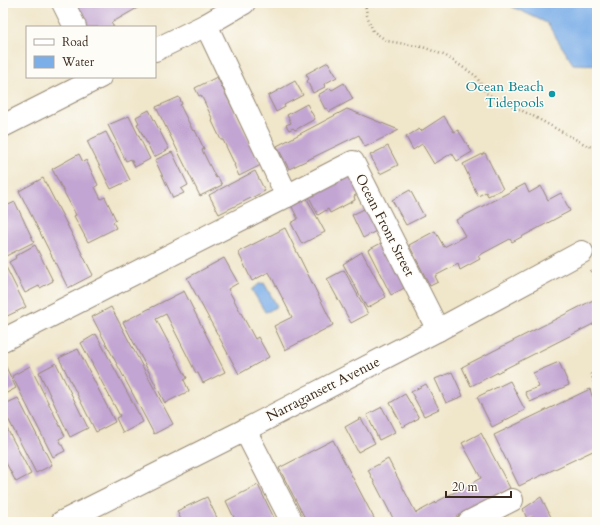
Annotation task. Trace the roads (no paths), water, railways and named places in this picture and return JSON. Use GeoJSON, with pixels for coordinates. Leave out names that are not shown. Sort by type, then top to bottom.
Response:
{"type":"FeatureCollection","features":[{"type":"Feature","properties":{"kind":"street"},"geometry":{"type":"LineString","coordinates":[[63,3],[74,26]]}},
{"type":"Feature","properties":{"kind":"street"},"geometry":{"type":"LineString","coordinates":[[156,50],[206,25],[244,3]]}},
{"type":"Feature","properties":{"kind":"street"},"geometry":{"type":"LineString","coordinates":[[3,340],[287,196],[206,25]]}},
{"type":"Feature","properties":{"kind":"street"},"geometry":{"type":"LineString","coordinates":[[3,126],[98,78]]}},
{"type":"Feature","properties":{"kind":"street","name":"Ocean Front Street"},"geometry":{"type":"LineString","coordinates":[[287,196],[353,162],[438,330]]}},
{"type":"Feature","properties":{"kind":"street","name":"Narragansett Avenue"},"geometry":{"type":"LineString","coordinates":[[62,522],[438,330],[582,252]]}},
{"type":"Feature","properties":{"kind":"street"},"geometry":{"type":"LineString","coordinates":[[244,430],[292,522]]}},
{"type":"Feature","properties":{"kind":"street"},"geometry":{"type":"LineString","coordinates":[[469,522],[512,500]]}},
{"type":"Feature","properties":{"kind":"water"},"geometry":{"type":"Polygon","coordinates":[[[504,3],[597,3],[597,65],[573,64],[547,23],[504,3]]]}},
{"type":"Feature","properties":{"kind":"water"},"geometry":{"type":"Polygon","coordinates":[[[264,283],[277,306],[265,312],[252,290],[259,284],[264,283]]]}},
{"type":"Feature","properties":{"kind":"place","name":"Ocean Beach Tidepools"},"geometry":{"type":"Point","coordinates":[552,94]}}]}
